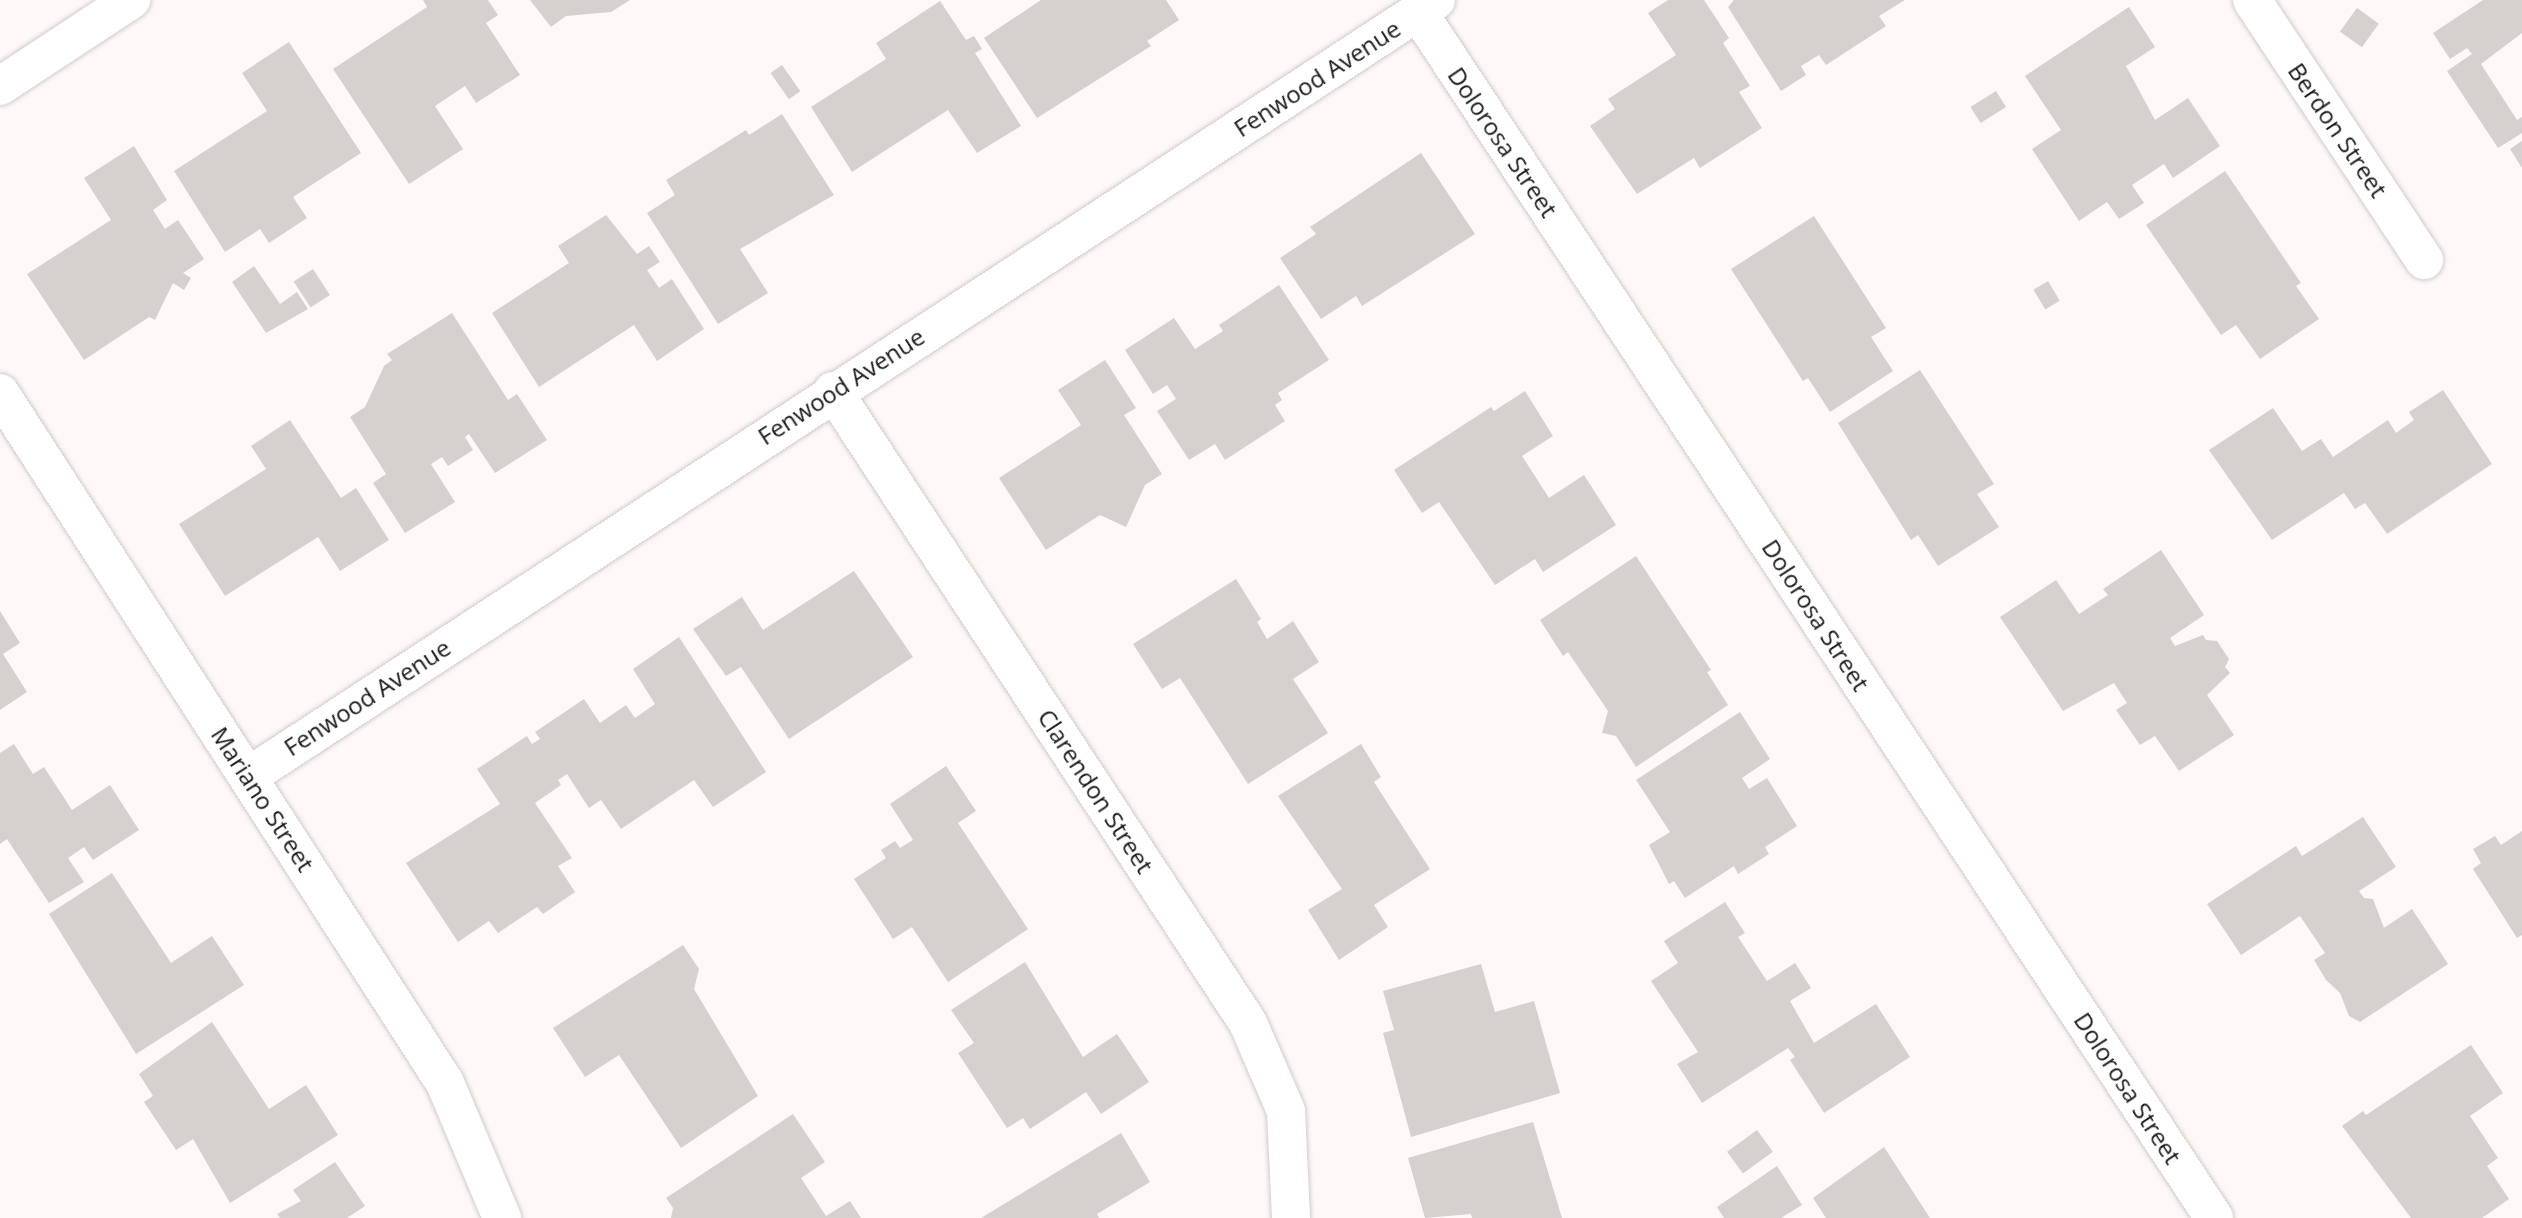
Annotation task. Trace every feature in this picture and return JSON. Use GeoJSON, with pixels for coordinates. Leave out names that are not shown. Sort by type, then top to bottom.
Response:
{"type":"FeatureCollection","features":[{"type":"Feature","properties":{"kind":"street"},"geometry":{"type":"LineString","coordinates":[[0,86],[131,0]]}},
{"type":"Feature","properties":{"kind":"street","name":"Berdon Street"},"geometry":{"type":"LineString","coordinates":[[2252,0],[2424,260]]}},
{"type":"Feature","properties":{"kind":"street","name":"Fenwood Avenue"},"geometry":{"type":"LineString","coordinates":[[249,776],[833,391],[1427,6]]}},
{"type":"Feature","properties":{"kind":"street","name":"Dolorosa Street"},"geometry":{"type":"LineString","coordinates":[[1427,6],[2214,1218]]}},
{"type":"Feature","properties":{"kind":"street","name":"Clarendon Street"},"geometry":{"type":"LineString","coordinates":[[833,391],[1248,1023],[1286,1111],[1291,1218]]}},
{"type":"Feature","properties":{"kind":"street","name":"Mariano Street"},"geometry":{"type":"LineString","coordinates":[[0,393],[445,1083],[502,1218]]}},
{"type":"Feature","properties":{"kind":"building"},"geometry":{"type":"Polygon","coordinates":[[[423,0],[488,0],[498,15],[486,23],[520,75],[476,103],[465,86],[435,106],[463,149],[409,184],[333,69],[427,7],[423,0]]]}},
{"type":"Feature","properties":{"kind":"building"},"geometry":{"type":"Polygon","coordinates":[[[530,0],[630,0],[611,12],[566,16],[551,27],[530,0]]]}},
{"type":"Feature","properties":{"kind":"building"},"geometry":{"type":"Polygon","coordinates":[[[1041,0],[1166,0],[1179,20],[1147,41],[1151,46],[1037,118],[984,38],[1041,0]]]}},
{"type":"Feature","properties":{"kind":"building"},"geometry":{"type":"Polygon","coordinates":[[[1668,0],[1704,0],[1729,38],[1723,43],[1750,86],[1739,92],[1762,128],[1700,168],[1694,158],[1637,194],[1590,126],[1615,109],[1608,99],[1676,55],[1648,13],[1668,0]]]}},
{"type":"Feature","properties":{"kind":"building"},"geometry":{"type":"Polygon","coordinates":[[[1734,0],[1905,0],[1879,16],[1886,26],[1826,65],[1819,55],[1801,66],[1806,75],[1781,91],[1728,7],[1734,0]]]}},
{"type":"Feature","properties":{"kind":"building"},"geometry":{"type":"Polygon","coordinates":[[[2483,0],[2522,0],[2522,33],[2481,64],[2517,120],[2522,117],[2522,133],[2498,148],[2447,71],[2472,54],[2467,48],[2450,59],[2433,33],[2483,0]]]}},
{"type":"Feature","properties":{"kind":"building"},"geometry":{"type":"Polygon","coordinates":[[[940,1],[966,40],[974,36],[982,49],[975,53],[1021,126],[977,153],[948,110],[852,172],[811,107],[886,59],[876,43],[940,1]]]}},
{"type":"Feature","properties":{"kind":"building"},"geometry":{"type":"Polygon","coordinates":[[[2129,7],[2155,47],[2126,66],[2155,120],[2188,98],[2220,146],[2173,178],[2164,164],[2132,185],[2144,203],[2119,219],[2107,202],[2079,221],[2032,149],[2061,130],[2025,76],[2129,7]]]}},
{"type":"Feature","properties":{"kind":"building"},"geometry":{"type":"Polygon","coordinates":[[[2357,8],[2379,24],[2362,47],[2340,31],[2357,8]]]}},
{"type":"Feature","properties":{"kind":"building"},"geometry":{"type":"Polygon","coordinates":[[[289,42],[361,153],[293,197],[307,218],[269,243],[260,229],[225,252],[174,171],[267,111],[242,73],[289,42]]]}},
{"type":"Feature","properties":{"kind":"building"},"geometry":{"type":"Polygon","coordinates":[[[782,65],[800,91],[789,99],[771,73],[782,65]]]}},
{"type":"Feature","properties":{"kind":"building"},"geometry":{"type":"Polygon","coordinates":[[[1996,91],[2006,107],[1981,123],[1971,107],[1996,91]]]}},
{"type":"Feature","properties":{"kind":"building"},"geometry":{"type":"Polygon","coordinates":[[[782,114],[834,195],[740,249],[768,293],[718,324],[647,213],[675,195],[666,180],[746,130],[749,135],[782,114]]]}},
{"type":"Feature","properties":{"kind":"building"},"geometry":{"type":"Polygon","coordinates":[[[2522,141],[2522,168],[2510,149],[2522,141]]]}},
{"type":"Feature","properties":{"kind":"building"},"geometry":{"type":"Polygon","coordinates":[[[134,146],[167,200],[153,210],[165,229],[178,220],[204,259],[183,273],[191,278],[184,290],[173,283],[155,320],[149,317],[84,360],[27,274],[111,220],[84,178],[134,146]]]}},
{"type":"Feature","properties":{"kind":"building"},"geometry":{"type":"Polygon","coordinates":[[[1421,153],[1475,234],[1362,306],[1356,296],[1321,319],[1280,258],[1316,234],[1310,227],[1421,153]]]}},
{"type":"Feature","properties":{"kind":"building"},"geometry":{"type":"Polygon","coordinates":[[[2225,171],[2301,283],[2296,286],[2319,319],[2260,359],[2236,325],[2221,335],[2146,225],[2225,171]]]}},
{"type":"Feature","properties":{"kind":"building"},"geometry":{"type":"Polygon","coordinates":[[[606,215],[637,254],[649,246],[660,262],[647,270],[659,288],[672,279],[704,329],[657,361],[634,325],[539,387],[492,313],[569,263],[558,246],[606,215]]]}},
{"type":"Feature","properties":{"kind":"building"},"geometry":{"type":"Polygon","coordinates":[[[1814,216],[1886,328],[1871,337],[1893,371],[1830,412],[1808,378],[1803,381],[1731,269],[1814,216]]]}},
{"type":"Feature","properties":{"kind":"building"},"geometry":{"type":"Polygon","coordinates":[[[254,266],[280,304],[297,292],[308,309],[266,333],[232,282],[254,266]]]}},
{"type":"Feature","properties":{"kind":"building"},"geometry":{"type":"Polygon","coordinates":[[[313,269],[330,295],[311,308],[294,282],[313,269]]]}},
{"type":"Feature","properties":{"kind":"building"},"geometry":{"type":"Polygon","coordinates":[[[2048,281],[2060,301],[2045,309],[2033,290],[2048,281]]]}},
{"type":"Feature","properties":{"kind":"building"},"geometry":{"type":"Polygon","coordinates":[[[1279,285],[1329,360],[1278,393],[1282,400],[1275,405],[1285,421],[1225,460],[1215,444],[1189,460],[1157,411],[1176,399],[1167,385],[1153,394],[1125,350],[1174,318],[1195,349],[1223,331],[1219,325],[1279,285]]]}},
{"type":"Feature","properties":{"kind":"building"},"geometry":{"type":"Polygon","coordinates":[[[452,313],[508,400],[517,394],[547,440],[495,473],[469,434],[465,437],[473,450],[448,466],[442,457],[431,464],[455,502],[405,533],[373,483],[386,474],[350,417],[365,407],[384,366],[392,360],[387,354],[452,313]]]}},
{"type":"Feature","properties":{"kind":"building"},"geometry":{"type":"Polygon","coordinates":[[[1105,360],[1136,408],[1124,415],[1162,474],[1145,485],[1126,527],[1100,515],[1046,550],[999,478],[1081,425],[1058,390],[1105,360]]]}},
{"type":"Feature","properties":{"kind":"building"},"geometry":{"type":"Polygon","coordinates":[[[1920,370],[1994,484],[1977,494],[1999,527],[1938,566],[1918,535],[1911,540],[1838,423],[1920,370]]]}},
{"type":"Feature","properties":{"kind":"building"},"geometry":{"type":"Polygon","coordinates":[[[2443,390],[2492,464],[2387,534],[2365,503],[2355,509],[2344,493],[2272,540],[2209,450],[2273,408],[2302,451],[2321,439],[2333,457],[2388,420],[2396,433],[2414,420],[2409,412],[2443,390]]]}},
{"type":"Feature","properties":{"kind":"building"},"geometry":{"type":"Polygon","coordinates":[[[1525,391],[1553,436],[1522,456],[1549,498],[1584,475],[1616,525],[1543,572],[1535,559],[1495,585],[1439,502],[1422,513],[1394,470],[1491,407],[1494,411],[1525,391]]]}},
{"type":"Feature","properties":{"kind":"building"},"geometry":{"type":"Polygon","coordinates":[[[290,420],[341,498],[356,488],[389,540],[340,571],[318,537],[225,596],[179,524],[266,469],[251,446],[290,420]]]}},
{"type":"Feature","properties":{"kind":"building"},"geometry":{"type":"Polygon","coordinates":[[[2161,550],[2204,615],[2170,638],[2175,646],[2203,635],[2206,640],[2217,641],[2229,659],[2225,667],[2230,673],[2207,695],[2234,735],[2179,771],[2155,736],[2140,745],[2116,710],[2127,703],[2114,683],[2063,711],[2000,617],[2056,580],[2079,614],[2108,595],[2103,589],[2161,550]]]}},
{"type":"Feature","properties":{"kind":"building"},"geometry":{"type":"Polygon","coordinates":[[[1636,556],[1711,670],[1707,672],[1728,705],[1636,767],[1616,736],[1602,733],[1608,711],[1568,652],[1563,656],[1540,620],[1636,556]]]}},
{"type":"Feature","properties":{"kind":"building"},"geometry":{"type":"Polygon","coordinates":[[[854,571],[913,657],[789,739],[741,667],[726,676],[693,629],[742,597],[763,630],[854,571]]]}},
{"type":"Feature","properties":{"kind":"building"},"geometry":{"type":"Polygon","coordinates":[[[1236,579],[1261,619],[1257,622],[1267,639],[1293,621],[1319,662],[1293,679],[1328,733],[1248,784],[1180,678],[1162,689],[1133,644],[1236,579]]]}},
{"type":"Feature","properties":{"kind":"building"},"geometry":{"type":"Polygon","coordinates":[[[0,611],[20,643],[3,654],[27,692],[0,710],[0,611]]]}},
{"type":"Feature","properties":{"kind":"building"},"geometry":{"type":"Polygon","coordinates":[[[679,637],[766,772],[713,807],[694,780],[621,829],[601,800],[589,808],[567,774],[558,780],[561,785],[535,803],[572,858],[558,866],[575,892],[543,914],[537,907],[498,933],[489,921],[458,942],[406,863],[500,804],[477,769],[527,736],[532,744],[540,739],[535,732],[584,699],[600,723],[626,705],[635,718],[655,704],[633,669],[679,637]]]}},
{"type":"Feature","properties":{"kind":"building"},"geometry":{"type":"Polygon","coordinates":[[[1740,712],[1770,759],[1742,778],[1749,789],[1767,778],[1797,826],[1765,847],[1769,854],[1738,874],[1734,866],[1685,898],[1674,881],[1669,884],[1649,845],[1670,832],[1636,780],[1740,712]]]}},
{"type":"Feature","properties":{"kind":"building"},"geometry":{"type":"Polygon","coordinates":[[[14,744],[33,774],[44,767],[72,810],[110,785],[139,830],[93,860],[84,847],[68,858],[84,882],[49,903],[7,839],[0,844],[0,753],[14,744]]]}},
{"type":"Feature","properties":{"kind":"building"},"geometry":{"type":"Polygon","coordinates":[[[1361,744],[1381,777],[1374,782],[1430,869],[1374,905],[1388,927],[1339,960],[1308,910],[1342,889],[1278,796],[1361,744]]]}},
{"type":"Feature","properties":{"kind":"building"},"geometry":{"type":"Polygon","coordinates":[[[946,766],[976,811],[958,823],[1028,929],[948,982],[912,927],[893,939],[854,879],[886,858],[881,850],[895,841],[900,848],[913,840],[890,804],[946,766]]]}},
{"type":"Feature","properties":{"kind":"building"},"geometry":{"type":"Polygon","coordinates":[[[2363,817],[2396,867],[2359,891],[2364,898],[2373,899],[2384,928],[2412,909],[2448,964],[2360,1022],[2349,1016],[2340,993],[2326,980],[2314,960],[2325,953],[2300,916],[2241,955],[2207,904],[2296,846],[2302,856],[2363,817]]]}},
{"type":"Feature","properties":{"kind":"building"},"geometry":{"type":"Polygon","coordinates":[[[2522,831],[2522,935],[2517,938],[2473,869],[2481,863],[2473,849],[2495,836],[2501,845],[2522,831]]]}},
{"type":"Feature","properties":{"kind":"building"},"geometry":{"type":"Polygon","coordinates":[[[112,873],[171,963],[212,936],[244,985],[136,1054],[49,914],[112,873]]]}},
{"type":"Feature","properties":{"kind":"building"},"geometry":{"type":"Polygon","coordinates":[[[1725,902],[1745,933],[1738,937],[1767,981],[1795,963],[1811,988],[1790,1001],[1814,1043],[1876,1004],[1910,1057],[1824,1113],[1790,1060],[1795,1057],[1788,1048],[1702,1103],[1677,1064],[1698,1052],[1651,981],[1678,963],[1664,941],[1725,902]]]}},
{"type":"Feature","properties":{"kind":"building"},"geometry":{"type":"Polygon","coordinates":[[[683,945],[699,969],[694,989],[758,1096],[681,1148],[619,1055],[585,1077],[553,1028],[683,945]]]}},
{"type":"Feature","properties":{"kind":"building"},"geometry":{"type":"Polygon","coordinates":[[[1025,962],[1083,1057],[1117,1034],[1149,1082],[1101,1114],[1086,1092],[1030,1129],[1023,1118],[1007,1128],[958,1053],[974,1043],[951,1010],[1025,962]]]}},
{"type":"Feature","properties":{"kind":"building"},"geometry":{"type":"Polygon","coordinates":[[[1481,964],[1495,1012],[1534,1001],[1560,1093],[1411,1137],[1383,1033],[1394,1030],[1383,991],[1481,964]]]}},
{"type":"Feature","properties":{"kind":"building"},"geometry":{"type":"Polygon","coordinates":[[[212,1022],[269,1109],[306,1085],[338,1135],[230,1203],[193,1139],[176,1150],[144,1102],[153,1096],[139,1074],[212,1022]]]}},
{"type":"Feature","properties":{"kind":"building"},"geometry":{"type":"Polygon","coordinates":[[[2471,1045],[2503,1093],[2470,1116],[2498,1158],[2487,1166],[2509,1199],[2482,1218],[2411,1218],[2342,1126],[2363,1111],[2366,1115],[2471,1045]]]}},
{"type":"Feature","properties":{"kind":"building"},"geometry":{"type":"Polygon","coordinates":[[[793,1114],[825,1162],[801,1178],[826,1216],[850,1201],[861,1218],[671,1218],[673,1208],[666,1198],[793,1114]]]}},
{"type":"Feature","properties":{"kind":"building"},"geometry":{"type":"Polygon","coordinates":[[[1533,1122],[1562,1218],[1472,1218],[1471,1214],[1425,1218],[1408,1158],[1533,1122]]]}},
{"type":"Feature","properties":{"kind":"building"},"geometry":{"type":"Polygon","coordinates":[[[1757,1130],[1773,1152],[1743,1174],[1727,1152],[1757,1130]]]}},
{"type":"Feature","properties":{"kind":"building"},"geometry":{"type":"Polygon","coordinates":[[[1121,1133],[1150,1182],[1097,1214],[1099,1218],[981,1218],[1121,1133]]]}},
{"type":"Feature","properties":{"kind":"building"},"geometry":{"type":"Polygon","coordinates":[[[1884,1147],[1930,1218],[1826,1218],[1813,1198],[1884,1147]]]}},
{"type":"Feature","properties":{"kind":"building"},"geometry":{"type":"Polygon","coordinates":[[[335,1162],[365,1206],[347,1218],[280,1218],[277,1214],[301,1201],[293,1190],[335,1162]]]}},
{"type":"Feature","properties":{"kind":"building"},"geometry":{"type":"Polygon","coordinates":[[[1777,1166],[1802,1205],[1781,1218],[1724,1218],[1717,1207],[1777,1166]]]}}]}
